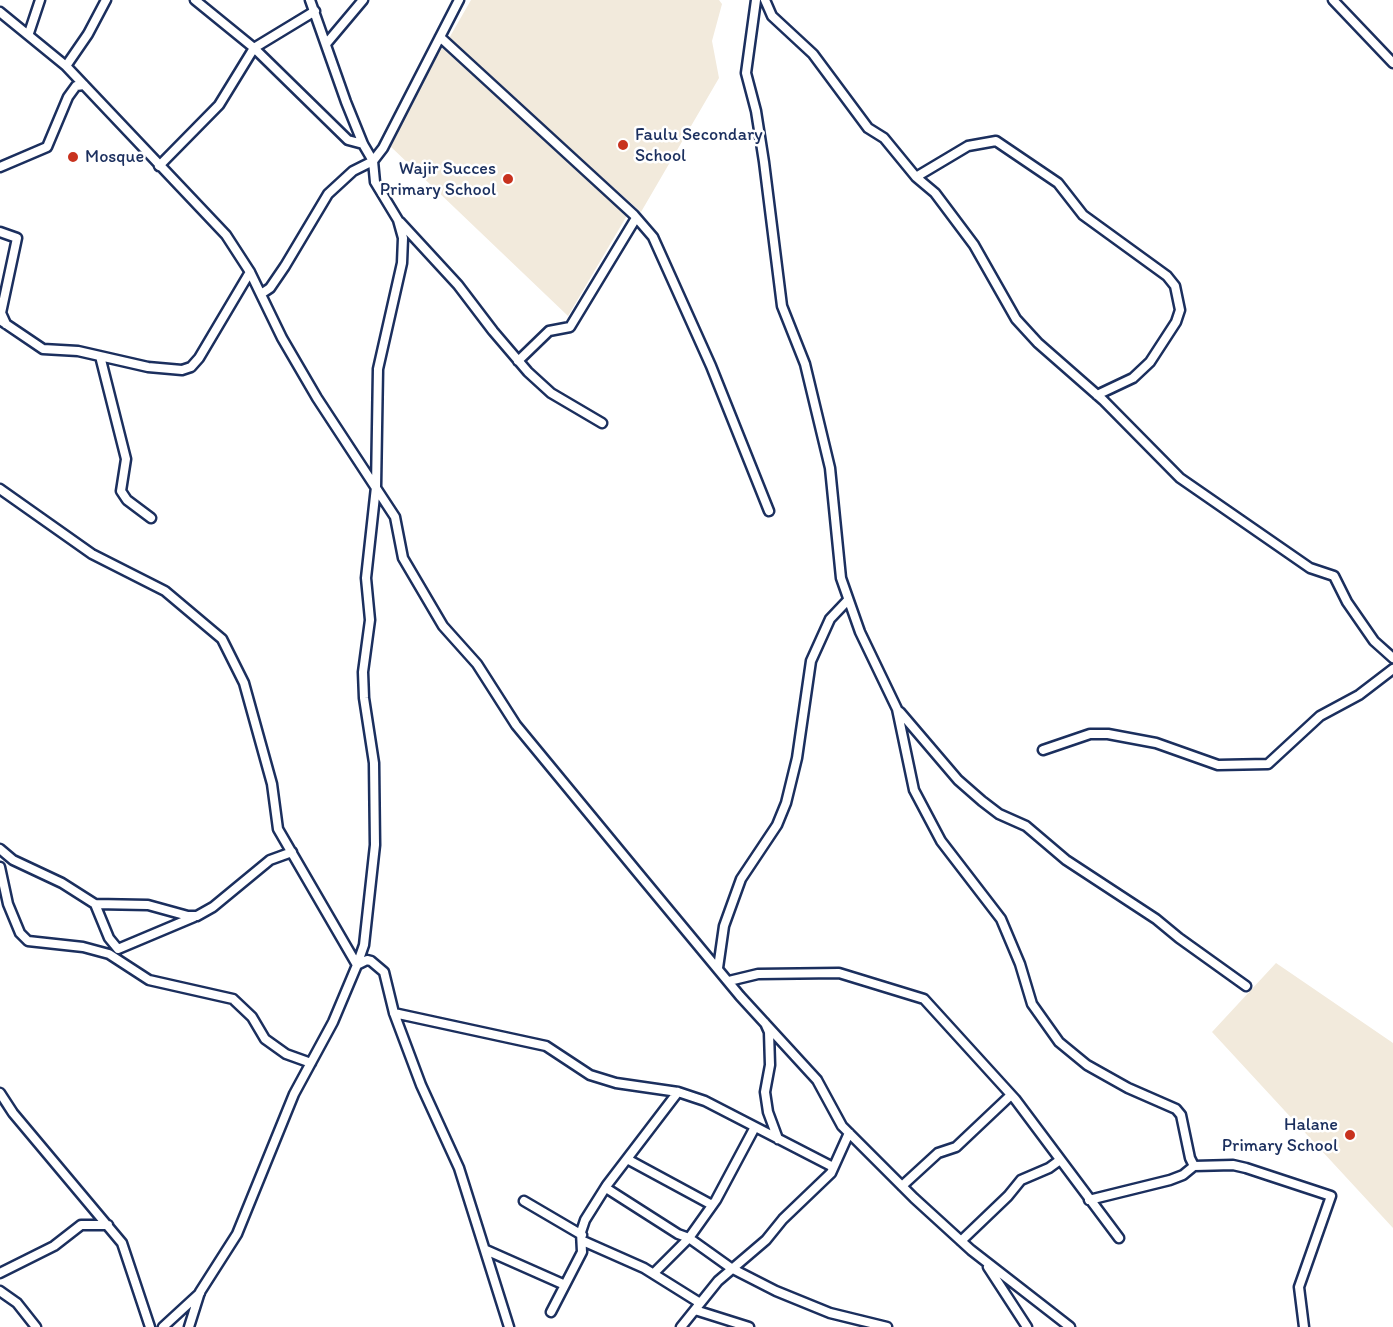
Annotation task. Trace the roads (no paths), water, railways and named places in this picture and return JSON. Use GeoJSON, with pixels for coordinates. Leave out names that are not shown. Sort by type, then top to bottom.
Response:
{"type":"FeatureCollection","features":[{"type":"Feature","properties":{"kind":"street"},"geometry":{"type":"LineString","coordinates":[[29,33],[40,0]]}},
{"type":"Feature","properties":{"kind":"street"},"geometry":{"type":"LineString","coordinates":[[66,66],[88,34],[106,0]]}},
{"type":"Feature","properties":{"kind":"street"},"geometry":{"type":"LineString","coordinates":[[195,0],[254,48],[348,140],[363,144]]}},
{"type":"Feature","properties":{"kind":"street"},"geometry":{"type":"LineString","coordinates":[[310,0],[363,144],[373,161],[375,182],[398,219],[458,285],[518,361],[551,393],[602,423]]}},
{"type":"Feature","properties":{"kind":"street"},"geometry":{"type":"LineString","coordinates":[[326,44],[363,0]]}},
{"type":"Feature","properties":{"kind":"street"},"geometry":{"type":"LineString","coordinates":[[261,294],[270,288],[285,266],[328,194],[353,171],[373,161],[394,129],[459,0]]}},
{"type":"Feature","properties":{"kind":"street"},"geometry":{"type":"LineString","coordinates":[[756,0],[746,73],[756,111],[764,162],[782,306],[805,364],[830,468],[842,578],[848,600],[860,633],[897,709],[914,789],[941,841],[1000,919],[1020,964],[1032,1004],[1059,1042],[1072,1054],[1128,1088],[1176,1109],[1181,1115],[1190,1158],[1194,1166]]}},
{"type":"Feature","properties":{"kind":"street"},"geometry":{"type":"LineString","coordinates":[[765,0],[772,16],[813,54],[868,128],[884,138],[916,177],[935,193],[974,245],[1016,319],[1038,343],[1097,395],[1180,478],[1310,568],[1334,576],[1347,602],[1374,641],[1393,658]]}},
{"type":"Feature","properties":{"kind":"street"},"geometry":{"type":"LineString","coordinates":[[1334,0],[1393,63]]}},
{"type":"Feature","properties":{"kind":"street"},"geometry":{"type":"LineString","coordinates":[[159,166],[219,105],[254,48],[315,11]]}},
{"type":"Feature","properties":{"kind":"street"},"geometry":{"type":"LineString","coordinates":[[0,12],[29,33],[66,66],[226,235],[250,272],[282,338],[317,398],[395,517],[403,558],[443,626],[477,664],[516,725],[729,981],[817,1080],[849,1133],[961,1241],[1070,1327]]}},
{"type":"Feature","properties":{"kind":"street"},"geometry":{"type":"LineString","coordinates":[[440,37],[636,218],[653,237],[663,254],[769,511]]}},
{"type":"Feature","properties":{"kind":"street"},"geometry":{"type":"LineString","coordinates":[[0,167],[47,147],[75,86],[84,85]]}},
{"type":"Feature","properties":{"kind":"street"},"geometry":{"type":"LineString","coordinates":[[916,177],[968,146],[996,141],[1058,183],[1083,215],[1167,276],[1175,286],[1179,310],[1176,322],[1150,362],[1133,378],[1097,395]]}},
{"type":"Feature","properties":{"kind":"street"},"geometry":{"type":"LineString","coordinates":[[518,361],[549,331],[570,327],[636,218]]}},
{"type":"Feature","properties":{"kind":"street"},"geometry":{"type":"LineString","coordinates":[[163,1327],[200,1292],[237,1234],[294,1094],[333,1022],[364,945],[375,845],[374,763],[364,698],[363,672],[370,620],[366,578],[376,487],[378,369],[402,263],[403,238],[398,219]]}},
{"type":"Feature","properties":{"kind":"street"},"geometry":{"type":"LineString","coordinates":[[0,232],[17,238],[1,313],[3,322],[43,348],[100,356],[148,367],[182,370],[191,367],[199,358],[250,272]]}},
{"type":"Feature","properties":{"kind":"street"},"geometry":{"type":"LineString","coordinates":[[100,356],[126,459],[121,491],[127,500],[151,518]]}},
{"type":"Feature","properties":{"kind":"street"},"geometry":{"type":"LineString","coordinates":[[0,489],[82,548],[122,571],[165,591],[222,639],[244,683],[272,784],[278,829],[357,965]]}},
{"type":"Feature","properties":{"kind":"street"},"geometry":{"type":"LineString","coordinates":[[718,968],[724,926],[741,879],[777,825],[786,803],[797,758],[811,661],[830,619],[848,600]]}},
{"type":"Feature","properties":{"kind":"street"},"geometry":{"type":"LineString","coordinates":[[1043,750],[1090,734],[1108,734],[1156,743],[1218,765],[1268,764],[1320,716],[1359,695],[1393,669]]}},
{"type":"Feature","properties":{"kind":"street"},"geometry":{"type":"LineString","coordinates":[[897,709],[958,780],[982,801],[999,814],[1026,826],[1066,860],[1156,919],[1246,986]]}},
{"type":"Feature","properties":{"kind":"street"},"geometry":{"type":"LineString","coordinates":[[0,849],[13,860],[62,883],[95,904],[148,905],[197,916]]}},
{"type":"Feature","properties":{"kind":"street"},"geometry":{"type":"LineString","coordinates":[[118,949],[197,916],[252,877],[270,860],[292,852]]}},
{"type":"Feature","properties":{"kind":"street"},"geometry":{"type":"LineString","coordinates":[[0,867],[8,904],[20,933],[28,941],[83,947],[122,961],[131,970],[149,980],[233,999],[252,1017],[265,1039],[286,1054],[311,1063]]}},
{"type":"Feature","properties":{"kind":"street"},"geometry":{"type":"LineString","coordinates":[[95,904],[109,938],[118,949],[122,961]]}},
{"type":"Feature","properties":{"kind":"street"},"geometry":{"type":"LineString","coordinates":[[357,965],[367,960],[382,968],[394,1013],[421,1085],[459,1168],[509,1327]]}},
{"type":"Feature","properties":{"kind":"street"},"geometry":{"type":"LineString","coordinates":[[729,981],[758,974],[839,973],[915,995],[931,1005],[1011,1095],[1119,1238]]}},
{"type":"Feature","properties":{"kind":"street"},"geometry":{"type":"LineString","coordinates":[[394,1013],[546,1046],[590,1075],[616,1083],[678,1092],[705,1101],[833,1167]]}},
{"type":"Feature","properties":{"kind":"street"},"geometry":{"type":"LineString","coordinates":[[760,1016],[769,1032],[770,1065],[765,1092],[768,1112],[779,1139]]}},
{"type":"Feature","properties":{"kind":"street"},"geometry":{"type":"LineString","coordinates":[[551,1312],[582,1252],[585,1220],[627,1159],[678,1092]]}},
{"type":"Feature","properties":{"kind":"street"},"geometry":{"type":"LineString","coordinates":[[0,1093],[13,1113],[122,1243],[150,1327]]}},
{"type":"Feature","properties":{"kind":"street"},"geometry":{"type":"LineString","coordinates":[[902,1186],[938,1153],[956,1147],[1011,1095]]}},
{"type":"Feature","properties":{"kind":"street"},"geometry":{"type":"LineString","coordinates":[[654,1274],[689,1238],[712,1205],[755,1127]]}},
{"type":"Feature","properties":{"kind":"street"},"geometry":{"type":"LineString","coordinates":[[681,1327],[731,1268],[766,1240],[831,1173],[849,1133]]}},
{"type":"Feature","properties":{"kind":"street"},"geometry":{"type":"LineString","coordinates":[[627,1159],[712,1205]]}},
{"type":"Feature","properties":{"kind":"street"},"geometry":{"type":"LineString","coordinates":[[961,1241],[1008,1196],[1021,1180],[1050,1168],[1060,1160]]}},
{"type":"Feature","properties":{"kind":"street"},"geometry":{"type":"LineString","coordinates":[[1089,1200],[1170,1180],[1183,1175],[1194,1166],[1222,1164],[1246,1167],[1331,1196],[1299,1287],[1304,1327]]}},
{"type":"Feature","properties":{"kind":"street"},"geometry":{"type":"LineString","coordinates":[[606,1188],[689,1238],[731,1268],[804,1304],[887,1327]]}},
{"type":"Feature","properties":{"kind":"street"},"geometry":{"type":"LineString","coordinates":[[524,1201],[583,1238],[654,1274],[698,1307],[749,1327]]}},
{"type":"Feature","properties":{"kind":"street"},"geometry":{"type":"LineString","coordinates":[[0,1273],[54,1246],[81,1225],[108,1225]]}},
{"type":"Feature","properties":{"kind":"street"},"geometry":{"type":"LineString","coordinates":[[486,1250],[565,1285]]}},
{"type":"Feature","properties":{"kind":"street"},"geometry":{"type":"LineString","coordinates":[[983,1260],[1027,1327]]}},
{"type":"Feature","properties":{"kind":"street"},"geometry":{"type":"LineString","coordinates":[[0,1292],[17,1303],[36,1327]]}},
{"type":"Feature","properties":{"kind":"street"},"geometry":{"type":"LineString","coordinates":[[189,1327],[200,1292]]}},
{"type":"Feature","properties":{"kind":"place","name":"Faulu Secondary School"},"geometry":{"type":"Point","coordinates":[623,145]}},
{"type":"Feature","properties":{"kind":"place","name":"Mosque"},"geometry":{"type":"Point","coordinates":[73,157]}},
{"type":"Feature","properties":{"kind":"place","name":"Wajir Succes Primary School"},"geometry":{"type":"Point","coordinates":[508,179]}},
{"type":"Feature","properties":{"kind":"place","name":"Halane Primary School"},"geometry":{"type":"Point","coordinates":[1350,1135]}}]}
